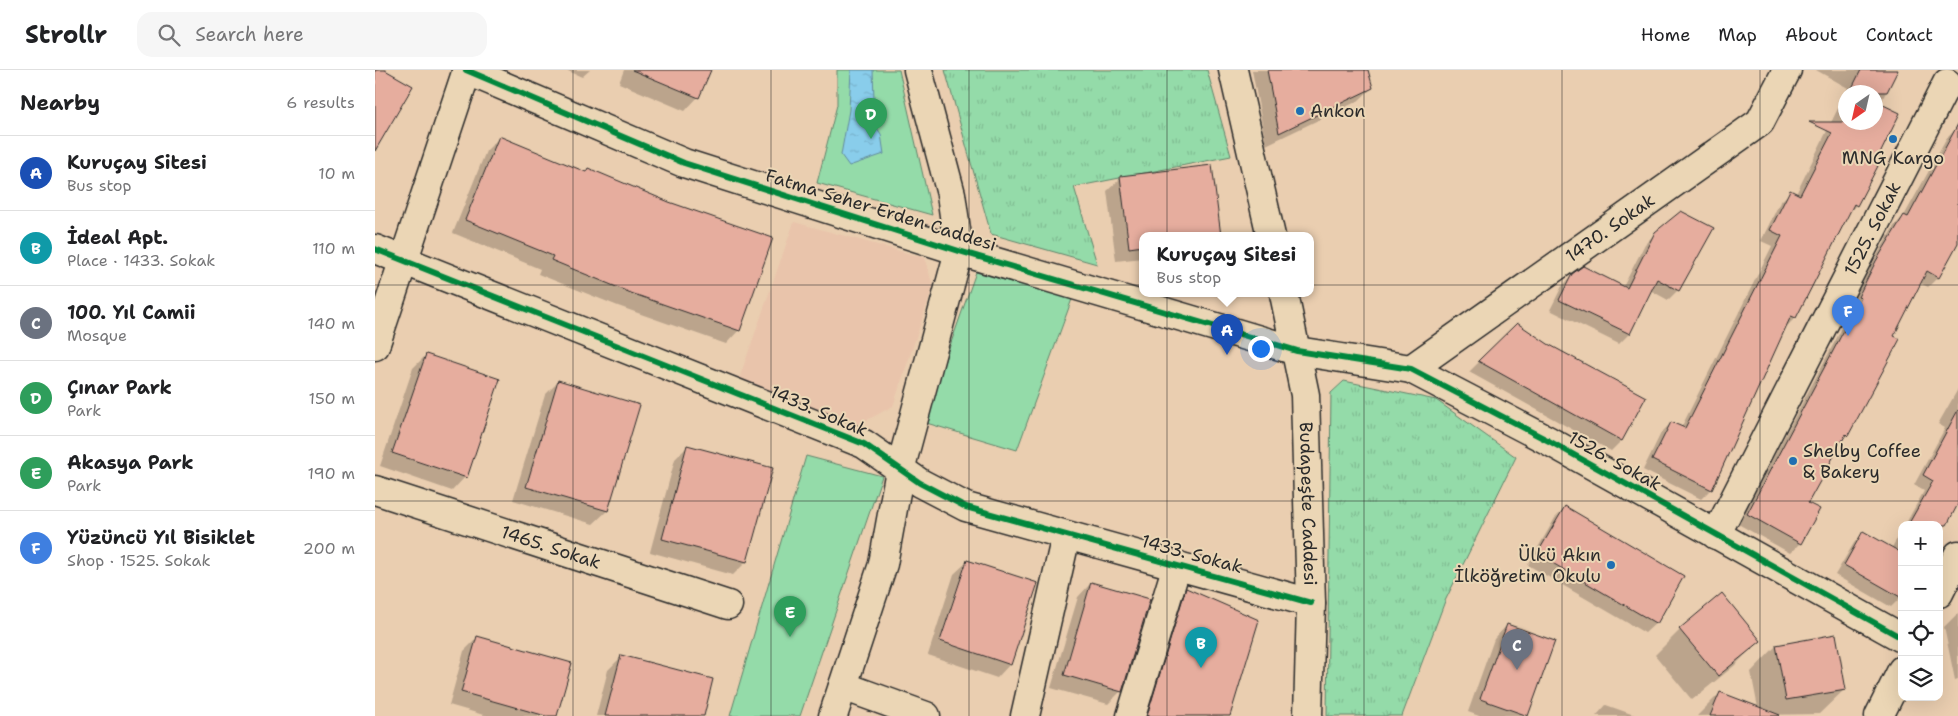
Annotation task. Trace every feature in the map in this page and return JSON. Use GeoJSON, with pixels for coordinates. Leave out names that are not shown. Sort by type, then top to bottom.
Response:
{"type":"FeatureCollection","features":[{"type":"Feature","properties":{"kind":"street"},"geometry":{"type":"LineString","coordinates":[[375,346],[467,70]]}},
{"type":"Feature","properties":{"kind":"street","name":"Fatma Seher Erden Caddesi"},"geometry":{"type":"LineString","coordinates":[[467,70],[684,163],[959,251],[1297,352]]}},
{"type":"Feature","properties":{"kind":"street"},"geometry":{"type":"LineString","coordinates":[[833,716],[883,564],[900,470],[959,251],[951,194],[918,70]]}},
{"type":"Feature","properties":{"kind":"street"},"geometry":{"type":"LineString","coordinates":[[1233,70],[1270,232]]}},
{"type":"Feature","properties":{"kind":"street","name":"1470. Sokak"},"geometry":{"type":"LineString","coordinates":[[1411,369],[1760,122],[1787,70]]}},
{"type":"Feature","properties":{"kind":"street","name":"1525. Sokak"},"geometry":{"type":"LineString","coordinates":[[1716,535],[1947,82]]}},
{"type":"Feature","properties":{"kind":"street","name":"1433. Sokak"},"geometry":{"type":"LineString","coordinates":[[375,249],[864,444],[941,496],[966,507],[1311,603]]}},
{"type":"Feature","properties":{"kind":"street","name":"Budapeşte Caddesi"},"geometry":{"type":"LineString","coordinates":[[1285,297],[1305,395],[1311,603],[1309,716]]}},
{"type":"Feature","properties":{"kind":"street","name":"1526. Sokak"},"geometry":{"type":"LineString","coordinates":[[1297,352],[1411,369],[1549,441],[1898,636]]}},
{"type":"Feature","properties":{"kind":"street","name":"1465. Sokak"},"geometry":{"type":"LineString","coordinates":[[375,490],[727,605]]}},
{"type":"Feature","properties":{"kind":"street"},"geometry":{"type":"LineString","coordinates":[[1025,716],[1066,536]]}},
{"type":"Feature","properties":{"kind":"street"},"geometry":{"type":"LineString","coordinates":[[1943,585],[1958,554]]}},
{"type":"Feature","properties":{"kind":"street"},"geometry":{"type":"LineString","coordinates":[[1131,716],[1177,565]]}},
{"type":"Feature","properties":{"kind":"street"},"geometry":{"type":"LineString","coordinates":[[1879,716],[1898,678]]}},
{"type":"Feature","properties":{"kind":"street"},"geometry":{"type":"LineString","coordinates":[[843,686],[926,716]]}},
{"type":"Feature","properties":{"kind":"shaded area"},"geometry":{"type":"Polygon","coordinates":[[[794,222],[925,258],[933,287],[893,406],[858,425],[739,379],[794,222]]]}},
{"type":"Feature","properties":{"kind":"green space"},"geometry":{"type":"Polygon","coordinates":[[[837,70],[899,70],[932,215],[817,183],[837,105],[837,70]]]}},
{"type":"Feature","properties":{"kind":"green space"},"geometry":{"type":"Polygon","coordinates":[[[945,70],[1207,70],[1231,156],[1074,187],[1097,264],[991,234],[945,70]]]}},
{"type":"Feature","properties":{"kind":"green space"},"geometry":{"type":"Polygon","coordinates":[[[976,272],[1072,299],[1017,450],[923,422],[976,272]]]}},
{"type":"Feature","properties":{"kind":"green space"},"geometry":{"type":"Polygon","coordinates":[[[1344,381],[1436,400],[1516,457],[1445,601],[1402,716],[1327,716],[1331,393],[1344,381]]]}},
{"type":"Feature","properties":{"kind":"green space"},"geometry":{"type":"Polygon","coordinates":[[[806,456],[882,476],[800,716],[730,716],[806,456]]]}},
{"type":"Feature","properties":{"kind":"water"},"geometry":{"type":"Polygon","coordinates":[[[851,70],[873,70],[874,99],[869,116],[881,134],[884,154],[849,166],[841,155],[849,110],[851,70]]]}},
{"type":"Feature","properties":{"kind":"building"},"geometry":{"type":"Polygon","coordinates":[[[375,70],[385,70],[413,86],[375,151],[375,70]]]}},
{"type":"Feature","properties":{"kind":"building"},"geometry":{"type":"Polygon","coordinates":[[[632,70],[711,70],[699,98],[632,70]]]}},
{"type":"Feature","properties":{"kind":"building","name":"Ankon"},"geometry":{"type":"Polygon","coordinates":[[[1267,70],[1368,70],[1373,88],[1279,133],[1267,70]]]}},
{"type":"Feature","properties":{"kind":"building"},"geometry":{"type":"Polygon","coordinates":[[[1861,70],[1898,70],[1887,92],[1883,92],[1883,85],[1854,85],[1861,70]]]}},
{"type":"Feature","properties":{"kind":"building"},"geometry":{"type":"Polygon","coordinates":[[[1883,105],[1900,113],[1875,164],[1878,166],[1857,206],[1854,204],[1796,318],[1791,316],[1712,490],[1652,460],[1671,422],[1685,428],[1782,236],[1770,230],[1790,190],[1800,195],[1832,133],[1809,122],[1838,122],[1838,130],[1883,130],[1883,105]]]}},
{"type":"Feature","properties":{"kind":"building"},"geometry":{"type":"Polygon","coordinates":[[[1958,124],[1958,243],[1939,278],[1927,271],[1894,336],[1900,339],[1848,436],[1846,434],[1808,503],[1820,509],[1801,544],[1747,514],[1861,298],[1858,297],[1876,261],[1904,215],[1908,217],[1958,124]]]}},
{"type":"Feature","properties":{"kind":"building"},"geometry":{"type":"Polygon","coordinates":[[[499,136],[586,172],[588,168],[669,202],[773,238],[740,331],[631,293],[551,260],[553,256],[465,220],[499,136]]]}},
{"type":"Feature","properties":{"kind":"building"},"geometry":{"type":"Polygon","coordinates":[[[1212,165],[1220,232],[1139,232],[1139,247],[1129,248],[1120,176],[1212,165]]]}},
{"type":"Feature","properties":{"kind":"building"},"geometry":{"type":"Polygon","coordinates":[[[1681,211],[1714,228],[1679,291],[1657,279],[1630,334],[1559,300],[1572,274],[1583,266],[1627,288],[1655,232],[1681,211]]]}},
{"type":"Feature","properties":{"kind":"building"},"geometry":{"type":"Polygon","coordinates":[[[1517,323],[1548,344],[1646,397],[1622,441],[1478,361],[1517,323]]]}},
{"type":"Feature","properties":{"kind":"building"},"geometry":{"type":"Polygon","coordinates":[[[426,354],[500,379],[467,478],[392,453],[426,354]]]}},
{"type":"Feature","properties":{"kind":"building"},"geometry":{"type":"Polygon","coordinates":[[[558,380],[640,405],[608,511],[526,487],[558,380]]]}},
{"type":"Feature","properties":{"kind":"building"},"geometry":{"type":"Polygon","coordinates":[[[1958,410],[1958,504],[1947,525],[1943,525],[1943,521],[1910,521],[1933,481],[1923,475],[1958,410]]]}},
{"type":"Feature","properties":{"kind":"building"},"geometry":{"type":"Polygon","coordinates":[[[687,445],[773,468],[747,562],[662,539],[687,445]]]}},
{"type":"Feature","properties":{"kind":"building","name":"Ülkü Akın İlköğretim Okulu"},"geometry":{"type":"Polygon","coordinates":[[[1565,506],[1684,576],[1657,624],[1537,554],[1565,506]]]}},
{"type":"Feature","properties":{"kind":"building"},"geometry":{"type":"Polygon","coordinates":[[[1863,531],[1898,551],[1898,596],[1844,565],[1863,531]]]}},
{"type":"Feature","properties":{"kind":"building"},"geometry":{"type":"Polygon","coordinates":[[[967,560],[1038,583],[1011,665],[940,641],[967,560]]]}},
{"type":"Feature","properties":{"kind":"building"},"geometry":{"type":"Polygon","coordinates":[[[1091,582],[1150,599],[1122,692],[1064,675],[1091,582]]]}},
{"type":"Feature","properties":{"kind":"building"},"geometry":{"type":"Polygon","coordinates":[[[1186,588],[1259,620],[1230,716],[1147,716],[1186,588]]]}},
{"type":"Feature","properties":{"kind":"building"},"geometry":{"type":"Polygon","coordinates":[[[1722,593],[1761,641],[1718,676],[1679,629],[1722,593]]]}},
{"type":"Feature","properties":{"kind":"building"},"geometry":{"type":"Polygon","coordinates":[[[1507,624],[1555,641],[1528,716],[1480,699],[1507,624]]]}},
{"type":"Feature","properties":{"kind":"building"},"geometry":{"type":"Polygon","coordinates":[[[1836,634],[1846,690],[1786,700],[1776,645],[1836,634]]]}},
{"type":"Feature","properties":{"kind":"building"},"geometry":{"type":"Polygon","coordinates":[[[477,636],[572,663],[557,716],[546,716],[461,692],[477,636]]]}},
{"type":"Feature","properties":{"kind":"building"},"geometry":{"type":"Polygon","coordinates":[[[621,655],[713,679],[704,716],[605,716],[621,655]]]}},
{"type":"Feature","properties":{"kind":"building"},"geometry":{"type":"Polygon","coordinates":[[[1720,692],[1780,715],[1710,716],[1720,692]]]}},
{"type":"Feature","properties":{"kind":"cycle path"},"geometry":{"type":"LineString","coordinates":[[466,70],[684,163],[959,251],[1297,351],[1411,369],[1549,441],[1898,636]]}},
{"type":"Feature","properties":{"kind":"cycle path"},"geometry":{"type":"LineString","coordinates":[[375,249],[864,444],[920,483],[966,507],[1311,603]]}},
{"type":"Feature","properties":{"kind":"place","name":"Ankon"},"geometry":{"type":"Point","coordinates":[1300,111]}},
{"type":"Feature","properties":{"kind":"place","name":"Çınar Park"},"geometry":{"type":"Point","coordinates":[871,139]}},
{"type":"Feature","properties":{"kind":"place","name":"MNG Kargo"},"geometry":{"type":"Point","coordinates":[1893,139]}},
{"type":"Feature","properties":{"kind":"place","name":"Yüzüncü Yıl Bisiklet"},"geometry":{"type":"Point","coordinates":[1848,336]}},
{"type":"Feature","properties":{"kind":"place","name":"Kuruçay Sitesi"},"geometry":{"type":"Point","coordinates":[1227,355]}},
{"type":"Feature","properties":{"kind":"place","name":"Shelby Coffee & Bakery"},"geometry":{"type":"Point","coordinates":[1793,461]}},
{"type":"Feature","properties":{"kind":"place","name":"Ülkü Akın İlköğretim Okulu"},"geometry":{"type":"Point","coordinates":[1611,565]}},
{"type":"Feature","properties":{"kind":"place","name":"Akasya Park"},"geometry":{"type":"Point","coordinates":[790,637]}},
{"type":"Feature","properties":{"kind":"place","name":"İdeal Apt."},"geometry":{"type":"Point","coordinates":[1201,668]}},
{"type":"Feature","properties":{"kind":"place","name":"100. Yıl Camii"},"geometry":{"type":"Point","coordinates":[1517,670]}}]}
